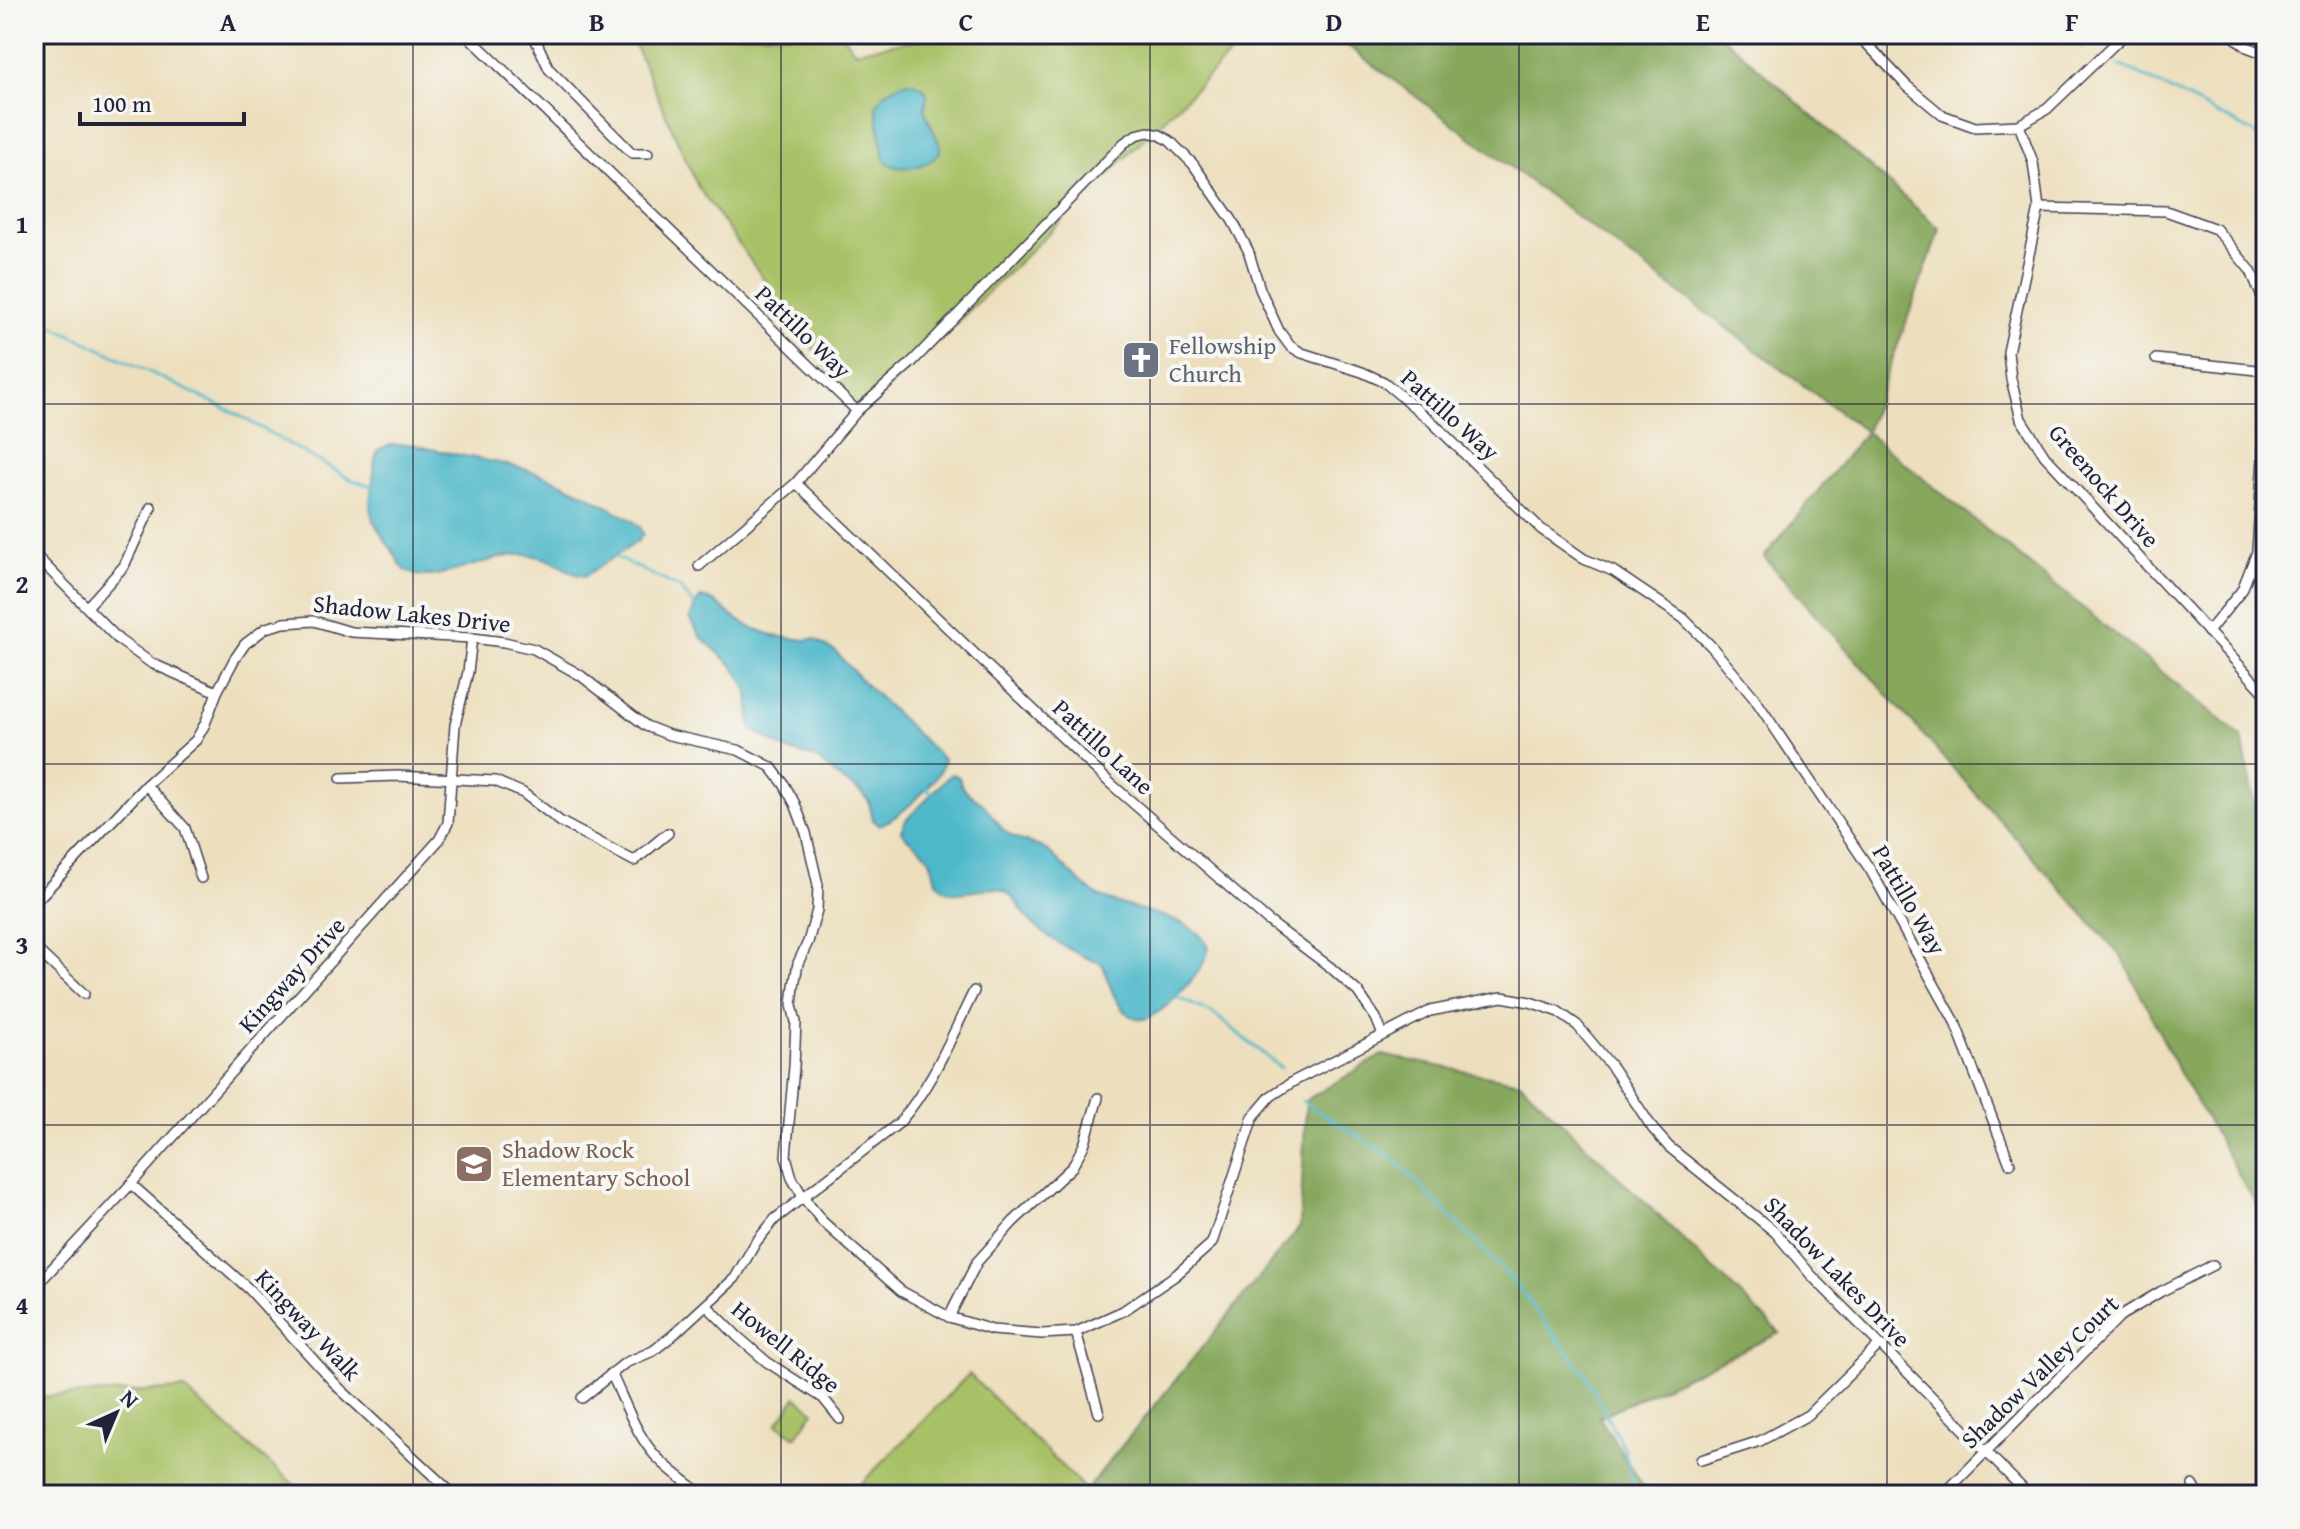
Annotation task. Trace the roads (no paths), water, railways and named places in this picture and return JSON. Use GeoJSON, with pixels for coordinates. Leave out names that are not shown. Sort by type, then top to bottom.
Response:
{"type":"FeatureCollection","features":[{"type":"Feature","properties":{"kind":"street","name":"Pattillo Way"},"geometry":{"type":"LineString","coordinates":[[466,34],[857,411],[911,363],[1124,143],[1148,132],[1170,141],[1193,164],[1232,220],[1248,250],[1260,289],[1279,331],[1290,346],[1302,353],[1362,372],[1402,394],[1541,529],[1584,559],[1613,571],[1683,618],[1753,696],[1871,871],[1954,1020],[2010,1164]]}},
{"type":"Feature","properties":{"kind":"street"},"geometry":{"type":"LineString","coordinates":[[533,34],[549,69],[632,153],[648,153]]}},
{"type":"Feature","properties":{"kind":"street"},"geometry":{"type":"LineString","coordinates":[[1853,34],[1942,115],[1975,127],[2019,125],[2047,109],[2125,34]]}},
{"type":"Feature","properties":{"kind":"street"},"geometry":{"type":"LineString","coordinates":[[2231,34],[2247,47],[2266,54]]}},
{"type":"Feature","properties":{"kind":"street","name":"Greenock Drive"},"geometry":{"type":"LineString","coordinates":[[2019,125],[2033,162],[2039,208],[2008,352],[2021,419],[2045,456],[2266,694]]}},
{"type":"Feature","properties":{"kind":"street"},"geometry":{"type":"LineString","coordinates":[[2039,208],[2166,211],[2216,229],[2251,271],[2266,307]]}},
{"type":"Feature","properties":{"kind":"street"},"geometry":{"type":"LineString","coordinates":[[2156,359],[2266,371]]}},
{"type":"Feature","properties":{"kind":"street"},"geometry":{"type":"LineString","coordinates":[[699,566],[796,483],[857,411]]}},
{"type":"Feature","properties":{"kind":"street"},"geometry":{"type":"LineString","coordinates":[[2208,632],[2242,590],[2257,552],[2266,411]]}},
{"type":"Feature","properties":{"kind":"street","name":"Pattillo Lane"},"geometry":{"type":"LineString","coordinates":[[796,483],[1110,783],[1267,920],[1358,992],[1376,1018],[1383,1035]]}},
{"type":"Feature","properties":{"kind":"street"},"geometry":{"type":"LineString","coordinates":[[87,607],[124,566],[151,507]]}},
{"type":"Feature","properties":{"kind":"street"},"geometry":{"type":"LineString","coordinates":[[34,554],[119,640],[151,663],[217,692]]}},
{"type":"Feature","properties":{"kind":"street","name":"Shadow Lakes Drive"},"geometry":{"type":"LineString","coordinates":[[34,903],[146,785],[196,740],[234,660],[245,644],[266,628],[314,621],[351,632],[472,638],[534,649],[580,675],[646,726],[669,735],[738,750],[771,767],[784,784],[806,833],[818,885],[817,910],[798,963],[792,1005],[796,1022],[786,1156],[792,1178],[823,1222],[901,1291],[949,1317],[992,1330],[1042,1334],[1076,1332],[1123,1311],[1176,1275],[1212,1243],[1253,1117],[1271,1096],[1430,1011],[1502,997],[1530,1002],[1557,1011],[1577,1025],[1612,1067],[1653,1129],[1669,1147],[1775,1232],[1812,1276],[2029,1495]]}},
{"type":"Feature","properties":{"kind":"street","name":"Kingway Drive"},"geometry":{"type":"LineString","coordinates":[[34,1288],[439,840],[448,823],[455,725],[468,672],[472,638]]}},
{"type":"Feature","properties":{"kind":"street"},"geometry":{"type":"LineString","coordinates":[[341,778],[398,776],[495,781],[514,788],[561,822],[634,861],[668,833]]}},
{"type":"Feature","properties":{"kind":"street"},"geometry":{"type":"LineString","coordinates":[[146,785],[185,828],[201,878]]}},
{"type":"Feature","properties":{"kind":"street"},"geometry":{"type":"LineString","coordinates":[[34,947],[84,994]]}},
{"type":"Feature","properties":{"kind":"street"},"geometry":{"type":"LineString","coordinates":[[582,1398],[625,1363],[653,1351],[707,1306],[735,1278],[756,1242],[775,1219],[899,1123],[930,1081],[974,991]]}},
{"type":"Feature","properties":{"kind":"street"},"geometry":{"type":"LineString","coordinates":[[949,1317],[977,1262],[1013,1222],[1072,1167],[1084,1145],[1098,1098]]}},
{"type":"Feature","properties":{"kind":"street","name":"Kingway Walk"},"geometry":{"type":"LineString","coordinates":[[131,1184],[229,1271],[331,1381],[454,1495]]}},
{"type":"Feature","properties":{"kind":"street","name":"Shadow Valley Court"},"geometry":{"type":"LineString","coordinates":[[1943,1495],[2120,1316],[2213,1265]]}},
{"type":"Feature","properties":{"kind":"street","name":"Howell Ridge"},"geometry":{"type":"LineString","coordinates":[[707,1306],[767,1362],[823,1398],[840,1419]]}},
{"type":"Feature","properties":{"kind":"street"},"geometry":{"type":"LineString","coordinates":[[1076,1332],[1099,1413]]}},
{"type":"Feature","properties":{"kind":"street"},"geometry":{"type":"LineString","coordinates":[[1701,1460],[1760,1441],[1808,1415],[1879,1345]]}},
{"type":"Feature","properties":{"kind":"street"},"geometry":{"type":"LineString","coordinates":[[611,1373],[632,1419],[652,1452],[702,1494]]}},
{"type":"Feature","properties":{"kind":"street"},"geometry":{"type":"LineString","coordinates":[[2193,1485],[2199,1495]]}},
{"type":"Feature","properties":{"kind":"water"},"geometry":{"type":"Polygon","coordinates":[[[908,82],[925,89],[926,114],[940,145],[940,152],[929,162],[905,168],[884,160],[876,106],[889,90],[908,82]]]}},
{"type":"Feature","properties":{"kind":"water"},"geometry":{"type":"Polygon","coordinates":[[[412,444],[513,466],[555,480],[633,521],[643,534],[637,542],[585,576],[549,560],[528,555],[499,558],[433,576],[408,572],[378,529],[370,500],[379,449],[412,444]]]}},
{"type":"Feature","properties":{"kind":"water"},"geometry":{"type":"Polygon","coordinates":[[[702,597],[714,601],[750,627],[775,636],[814,639],[836,652],[944,760],[927,788],[907,807],[879,825],[873,820],[869,802],[863,794],[815,758],[786,750],[751,729],[748,692],[740,676],[700,636],[690,618],[702,597]]]}},
{"type":"Feature","properties":{"kind":"water"},"geometry":{"type":"Polygon","coordinates":[[[951,774],[959,777],[963,788],[986,807],[1006,832],[1049,852],[1092,892],[1179,922],[1198,933],[1207,945],[1207,954],[1182,991],[1158,1012],[1146,1018],[1130,1016],[1119,1004],[1103,965],[1080,955],[1040,930],[1007,893],[995,889],[960,893],[944,889],[936,880],[927,855],[901,830],[906,820],[951,774]]]}},
{"type":"Feature","properties":{"kind":"waterway"},"geometry":{"type":"LineString","coordinates":[[2056,34],[2082,47]]}},
{"type":"Feature","properties":{"kind":"waterway"},"geometry":{"type":"LineString","coordinates":[[2119,65],[2266,141]]}},
{"type":"Feature","properties":{"kind":"waterway"},"geometry":{"type":"LineString","coordinates":[[34,317],[233,412],[350,479],[371,486]]}},
{"type":"Feature","properties":{"kind":"waterway"},"geometry":{"type":"LineString","coordinates":[[614,556],[680,588],[695,606]]}},
{"type":"Feature","properties":{"kind":"waterway"},"geometry":{"type":"LineString","coordinates":[[926,788],[932,794]]}},
{"type":"Feature","properties":{"kind":"waterway"},"geometry":{"type":"LineString","coordinates":[[1176,997],[1214,1014],[1281,1068]]}},
{"type":"Feature","properties":{"kind":"waterway"},"geometry":{"type":"LineString","coordinates":[[1302,1101],[1393,1158],[1509,1276],[1585,1374],[1624,1449],[1637,1495]]}},
{"type":"Feature","properties":{"kind":"place","name":"Fellowship Church"},"geometry":{"type":"Point","coordinates":[1141,360]}},
{"type":"Feature","properties":{"kind":"place","name":"Shadow Rock Elementary School"},"geometry":{"type":"Point","coordinates":[474,1164]}}]}
